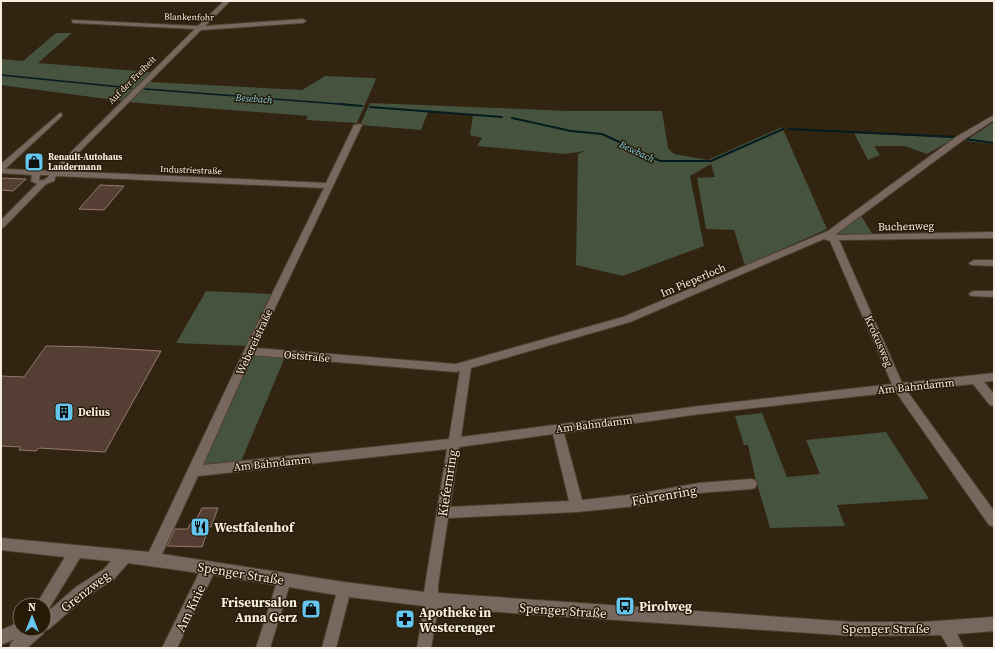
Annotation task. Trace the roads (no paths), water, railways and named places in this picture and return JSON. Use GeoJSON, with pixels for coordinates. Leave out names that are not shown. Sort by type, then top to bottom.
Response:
{"type":"FeatureCollection","features":[{"type":"Feature","properties":{"kind":"street","name":"Auf der Freiheit"},"geometry":{"type":"LineString","coordinates":[[53,174],[227,1]]}},
{"type":"Feature","properties":{"kind":"street","name":"Blankenfohr"},"geometry":{"type":"LineString","coordinates":[[74,21],[200,28],[303,21]]}},
{"type":"Feature","properties":{"kind":"street","name":"Industriestraße"},"geometry":{"type":"LineString","coordinates":[[1,169],[60,115]]}},
{"type":"Feature","properties":{"kind":"street","name":"Im Pieperloch"},"geometry":{"type":"LineString","coordinates":[[364,361],[456,368],[466,367],[631,318],[819,239],[832,235],[959,139],[994,117]]}},
{"type":"Feature","properties":{"kind":"street","name":"Webereistraße"},"geometry":{"type":"LineString","coordinates":[[153,559],[249,351],[358,125]]}},
{"type":"Feature","properties":{"kind":"street","name":"Industriestraße"},"geometry":{"type":"LineString","coordinates":[[1,169],[53,174],[329,186]]}},
{"type":"Feature","properties":{"kind":"street"},"geometry":{"type":"LineString","coordinates":[[36,173],[35,181],[43,183]]}},
{"type":"Feature","properties":{"kind":"street"},"geometry":{"type":"LineString","coordinates":[[2,224],[43,183],[51,179],[53,174]]}},
{"type":"Feature","properties":{"kind":"street","name":"Buchenweg"},"geometry":{"type":"LineString","coordinates":[[832,235],[994,236]]}},
{"type":"Feature","properties":{"kind":"street","name":"Krokusweg"},"geometry":{"type":"LineString","coordinates":[[832,235],[899,388],[994,521]]}},
{"type":"Feature","properties":{"kind":"street"},"geometry":{"type":"LineString","coordinates":[[974,263],[994,263]]}},
{"type":"Feature","properties":{"kind":"street"},"geometry":{"type":"LineString","coordinates":[[974,294],[994,294]]}},
{"type":"Feature","properties":{"kind":"street","name":"Oststraße"},"geometry":{"type":"LineString","coordinates":[[249,351],[364,361]]}},
{"type":"Feature","properties":{"kind":"street","name":"Kiefernring"},"geometry":{"type":"LineString","coordinates":[[424,648],[431,612],[431,585],[466,367]]}},
{"type":"Feature","properties":{"kind":"street","name":"Am Bahndamm"},"geometry":{"type":"LineString","coordinates":[[194,471],[453,443],[700,410],[994,377]]}},
{"type":"Feature","properties":{"kind":"street"},"geometry":{"type":"LineString","coordinates":[[975,379],[994,402]]}},
{"type":"Feature","properties":{"kind":"street"},"geometry":{"type":"LineString","coordinates":[[557,429],[577,506]]}},
{"type":"Feature","properties":{"kind":"street","name":"Föhrenring"},"geometry":{"type":"LineString","coordinates":[[442,513],[577,506],[637,500],[700,488],[751,484]]}},
{"type":"Feature","properties":{"kind":"street","name":"Spenger Straße"},"geometry":{"type":"LineString","coordinates":[[1,544],[153,559],[344,589],[431,600],[853,629],[946,628],[994,624]]}},
{"type":"Feature","properties":{"kind":"street"},"geometry":{"type":"LineString","coordinates":[[48,597],[76,552]]}},
{"type":"Feature","properties":{"kind":"street","name":"Grenzweg"},"geometry":{"type":"LineString","coordinates":[[52,617],[81,592],[109,574],[130,557]]}},
{"type":"Feature","properties":{"kind":"street","name":"Am Knie"},"geometry":{"type":"LineString","coordinates":[[169,648],[209,568]]}},
{"type":"Feature","properties":{"kind":"street"},"geometry":{"type":"LineString","coordinates":[[263,648],[285,579]]}},
{"type":"Feature","properties":{"kind":"street"},"geometry":{"type":"LineString","coordinates":[[330,648],[344,589]]}},
{"type":"Feature","properties":{"kind":"street"},"geometry":{"type":"LineString","coordinates":[[946,628],[957,648]]}},
{"type":"Feature","properties":{"kind":"street"},"geometry":{"type":"LineString","coordinates":[[1,638],[12,633]]}},
{"type":"Feature","properties":{"kind":"street"},"geometry":{"type":"LineString","coordinates":[[16,648],[29,637]]}},
{"type":"Feature","properties":{"kind":"waterway","name":"Besebach"},"geometry":{"type":"LineString","coordinates":[[1,75],[131,88]]}},
{"type":"Feature","properties":{"kind":"waterway","name":"Besebach"},"geometry":{"type":"LineString","coordinates":[[145,89],[345,104]]}},
{"type":"Feature","properties":{"kind":"waterway","name":"Besebach"},"geometry":{"type":"LineString","coordinates":[[340,104],[345,104]]}},
{"type":"Feature","properties":{"kind":"waterway","name":"Besebach"},"geometry":{"type":"LineString","coordinates":[[345,104],[352,105]]}},
{"type":"Feature","properties":{"kind":"waterway","name":"Besebach"},"geometry":{"type":"LineString","coordinates":[[345,104],[362,106]]}},
{"type":"Feature","properties":{"kind":"waterway","name":"Besebach"},"geometry":{"type":"LineString","coordinates":[[370,107],[502,117]]}},
{"type":"Feature","properties":{"kind":"waterway","name":"Besebach"},"geometry":{"type":"LineString","coordinates":[[512,118],[571,131],[602,134],[660,161],[711,161],[783,129]]}},
{"type":"Feature","properties":{"kind":"waterway","name":"Besebach"},"geometry":{"type":"LineString","coordinates":[[789,129],[956,137]]}},
{"type":"Feature","properties":{"kind":"waterway","name":"Besebach"},"geometry":{"type":"LineString","coordinates":[[964,139],[994,143]]}},
{"type":"Feature","properties":{"kind":"place","name":"Renault-Autohaus Landermann"},"geometry":{"type":"Point","coordinates":[34,162]}},
{"type":"Feature","properties":{"kind":"place","name":"Delius"},"geometry":{"type":"Point","coordinates":[64,412]}},
{"type":"Feature","properties":{"kind":"place","name":"Westfalenhof"},"geometry":{"type":"Point","coordinates":[200,527]}},
{"type":"Feature","properties":{"kind":"place","name":"Pirolweg"},"geometry":{"type":"Point","coordinates":[625,606]}},
{"type":"Feature","properties":{"kind":"place","name":"Friseursalon Anna Gerz"},"geometry":{"type":"Point","coordinates":[311,609]}},
{"type":"Feature","properties":{"kind":"place","name":"Apotheke in Westerenger"},"geometry":{"type":"Point","coordinates":[405,619]}}]}
